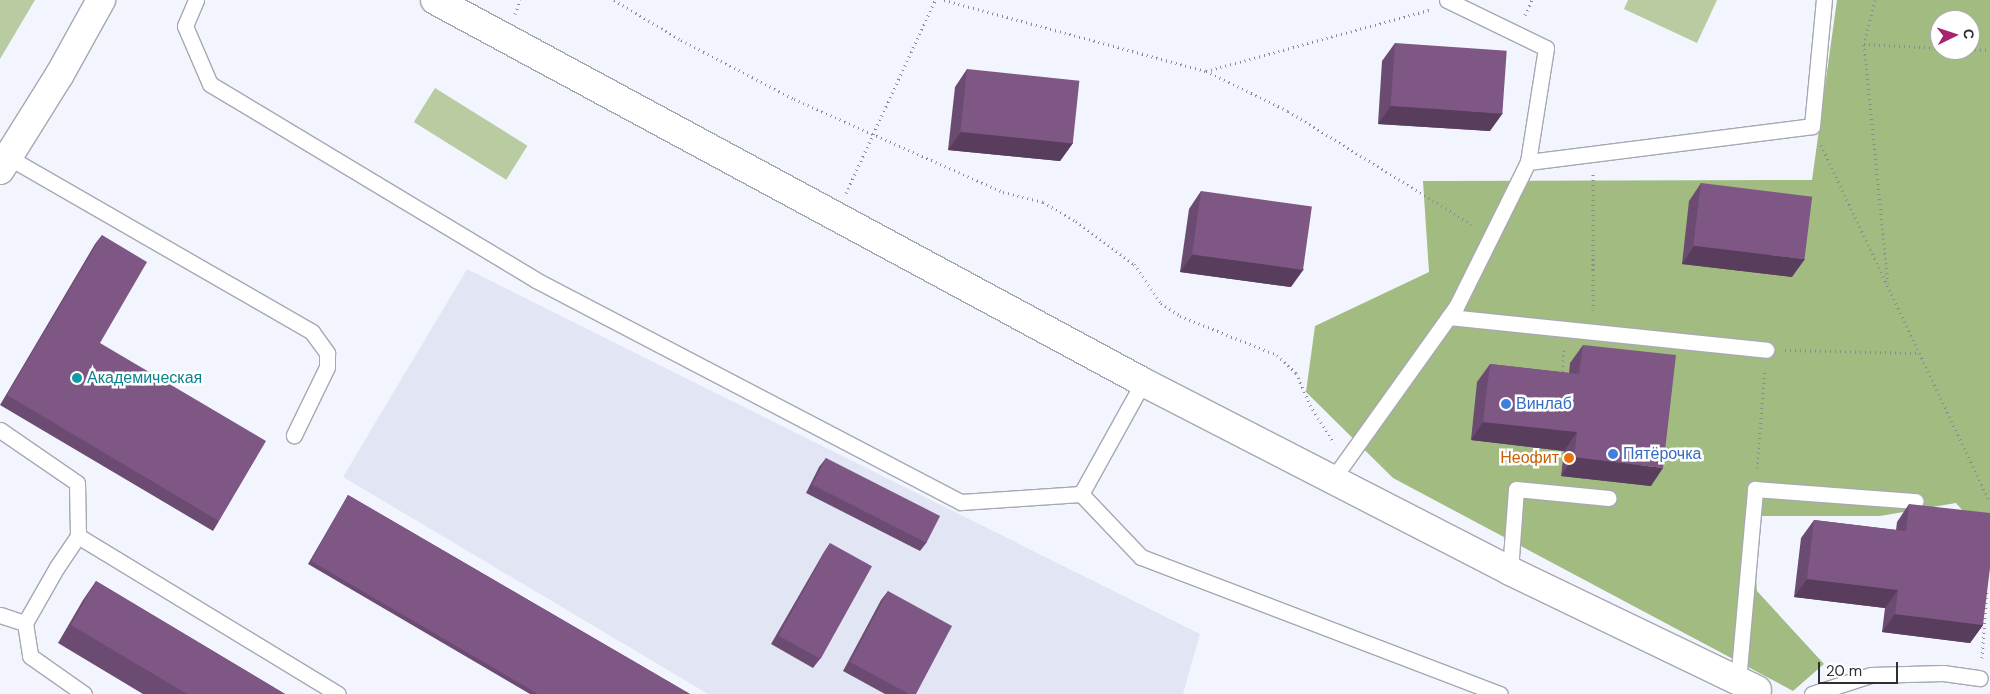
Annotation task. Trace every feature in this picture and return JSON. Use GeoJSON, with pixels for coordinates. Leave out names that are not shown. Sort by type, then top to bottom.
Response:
{"type":"FeatureCollection","features":[{"type":"Feature","properties":{"kind":"street"},"geometry":{"type":"LineString","coordinates":[[4,163],[60,74],[101,0]]}},
{"type":"Feature","properties":{"kind":"street"},"geometry":{"type":"LineString","coordinates":[[435,0],[1143,382],[1339,469],[1510,571],[1756,688]]}},
{"type":"Feature","properties":{"kind":"lane"},"geometry":{"type":"LineString","coordinates":[[196,0],[185,26],[210,84],[536,280],[961,502],[1081,494]]}},
{"type":"Feature","properties":{"kind":"lane"},"geometry":{"type":"LineString","coordinates":[[1528,162],[1812,126],[1824,0]]}},
{"type":"Feature","properties":{"kind":"lane"},"geometry":{"type":"LineString","coordinates":[[1339,469],[1449,317],[1528,162],[1546,48],[1450,2]]}},
{"type":"Feature","properties":{"kind":"lane"},"geometry":{"type":"LineString","coordinates":[[4,163],[312,332],[327,353],[327,367],[294,435]]}},
{"type":"Feature","properties":{"kind":"lane"},"geometry":{"type":"LineString","coordinates":[[1449,317],[1766,350]]}},
{"type":"Feature","properties":{"kind":"lane"},"geometry":{"type":"LineString","coordinates":[[1081,494],[1143,382]]}},
{"type":"Feature","properties":{"kind":"lane"},"geometry":{"type":"LineString","coordinates":[[0,430],[77,483],[78,536],[57,567],[25,623],[30,656],[84,694]]}},
{"type":"Feature","properties":{"kind":"lane"},"geometry":{"type":"LineString","coordinates":[[1510,571],[1516,489],[1609,498]]}},
{"type":"Feature","properties":{"kind":"lane"},"geometry":{"type":"LineString","coordinates":[[1756,688],[1755,489],[1916,501]]}},
{"type":"Feature","properties":{"kind":"lane"},"geometry":{"type":"LineString","coordinates":[[1081,494],[1141,557],[1500,694]]}},
{"type":"Feature","properties":{"kind":"lane"},"geometry":{"type":"LineString","coordinates":[[78,536],[338,694]]}},
{"type":"Feature","properties":{"kind":"lane"},"geometry":{"type":"LineString","coordinates":[[0,615],[25,623]]}},
{"type":"Feature","properties":{"kind":"lane"},"geometry":{"type":"LineString","coordinates":[[1812,694],[1871,675],[1943,673],[1980,678]]}},
{"type":"Feature","properties":{"kind":"path"},"geometry":{"type":"LineString","coordinates":[[614,0],[681,40],[794,99],[1003,192],[1043,202],[1076,221],[1134,264],[1161,303],[1180,316],[1278,355],[1296,372],[1316,414],[1331,439],[1339,469]]}},
{"type":"Feature","properties":{"kind":"path"},"geometry":{"type":"LineString","coordinates":[[835,216],[935,0]]}},
{"type":"Feature","properties":{"kind":"path"},"geometry":{"type":"LineString","coordinates":[[944,0],[1206,71],[1288,111],[1491,236]]}},
{"type":"Feature","properties":{"kind":"path"},"geometry":{"type":"LineString","coordinates":[[1875,0],[1864,44],[1888,286]]}},
{"type":"Feature","properties":{"kind":"path"},"geometry":{"type":"LineString","coordinates":[[1206,71],[1450,2]]}},
{"type":"Feature","properties":{"kind":"path"},"geometry":{"type":"LineString","coordinates":[[1864,44],[1930,47]]}},
{"type":"Feature","properties":{"kind":"path"},"geometry":{"type":"LineString","coordinates":[[1812,126],[1990,502]]}},
{"type":"Feature","properties":{"kind":"path"},"geometry":{"type":"LineString","coordinates":[[1593,154],[1593,332]]}},
{"type":"Feature","properties":{"kind":"path"},"geometry":{"type":"LineString","coordinates":[[1562,383],[1566,329]]}},
{"type":"Feature","properties":{"kind":"path"},"geometry":{"type":"LineString","coordinates":[[1755,489],[1766,350],[1920,353]]}},
{"type":"Feature","properties":{"kind":"path"},"geometry":{"type":"LineString","coordinates":[[1980,678],[1988,585]]}},
{"type":"Feature","properties":{"kind":"shaded area"},"geometry":{"type":"Polygon","coordinates":[[[467,269],[1200,634],[1183,694],[708,694],[343,477],[467,269]]]}},
{"type":"Feature","properties":{"kind":"green space"},"geometry":{"type":"Polygon","coordinates":[[[0,0],[35,0],[0,59],[0,0]]]}},
{"type":"Feature","properties":{"kind":"green space"},"geometry":{"type":"Polygon","coordinates":[[[1628,0],[1717,0],[1697,43],[1624,9],[1628,0]]]}},
{"type":"Feature","properties":{"kind":"green space"},"geometry":{"type":"Polygon","coordinates":[[[1837,0],[1990,0],[1990,542],[1956,503],[1880,516],[1752,516],[1757,591],[1824,664],[1793,691],[1393,478],[1306,392],[1315,326],[1429,272],[1423,181],[1812,180],[1837,0]]]}},
{"type":"Feature","properties":{"kind":"green space"},"geometry":{"type":"Polygon","coordinates":[[[435,88],[527,146],[506,180],[414,122],[435,88]]]}},
{"type":"Feature","properties":{"kind":"building"},"geometry":{"type":"Polygon","coordinates":[[[1395,43],[1507,51],[1502,114],[1391,106],[1395,43]]]}},
{"type":"Feature","properties":{"kind":"building"},"geometry":{"type":"Polygon","coordinates":[[[967,69],[1079,81],[1073,143],[960,132],[967,69]]]}},
{"type":"Feature","properties":{"kind":"building"},"geometry":{"type":"Polygon","coordinates":[[[1701,183],[1812,197],[1804,259],[1693,246],[1701,183]]]}},
{"type":"Feature","properties":{"kind":"building"},"geometry":{"type":"Polygon","coordinates":[[[1201,191],[1312,207],[1303,270],[1192,254],[1201,191]]]}},
{"type":"Feature","properties":{"kind":"building","name":"Академическая"},"geometry":{"type":"Polygon","coordinates":[[[102,235],[147,262],[100,343],[266,441],[219,521],[7,395],[102,235]]]}},
{"type":"Feature","properties":{"kind":"building"},"geometry":{"type":"Polygon","coordinates":[[[1583,345],[1676,355],[1663,468],[1574,457],[1577,432],[1483,422],[1490,364],[1579,374],[1583,345]]]}},
{"type":"Feature","properties":{"kind":"building"},"geometry":{"type":"Polygon","coordinates":[[[826,458],[940,516],[926,543],[812,485],[826,458]]]}},
{"type":"Feature","properties":{"kind":"building"},"geometry":{"type":"Polygon","coordinates":[[[348,495],[690,694],[538,694],[311,561],[348,495]]]}},
{"type":"Feature","properties":{"kind":"building"},"geometry":{"type":"Polygon","coordinates":[[[1909,504],[1990,513],[1990,568],[1983,625],[1895,614],[1898,590],[1807,579],[1814,520],[1906,531],[1909,504]]]}},
{"type":"Feature","properties":{"kind":"building"},"geometry":{"type":"Polygon","coordinates":[[[830,543],[872,566],[821,659],[779,636],[830,543]]]}},
{"type":"Feature","properties":{"kind":"building"},"geometry":{"type":"Polygon","coordinates":[[[96,581],[285,694],[187,694],[71,625],[96,581]]]}},
{"type":"Feature","properties":{"kind":"building"},"geometry":{"type":"Polygon","coordinates":[[[888,591],[952,626],[916,694],[909,694],[850,662],[888,591]]]}},
{"type":"Feature","properties":{"kind":"place","name":"Академическая"},"geometry":{"type":"Point","coordinates":[77,378]}},
{"type":"Feature","properties":{"kind":"place","name":"Винлаб"},"geometry":{"type":"Point","coordinates":[1506,404]}},
{"type":"Feature","properties":{"kind":"place","name":"Пятёрочка"},"geometry":{"type":"Point","coordinates":[1613,454]}},
{"type":"Feature","properties":{"kind":"place","name":"Неофит"},"geometry":{"type":"Point","coordinates":[1569,458]}}]}
